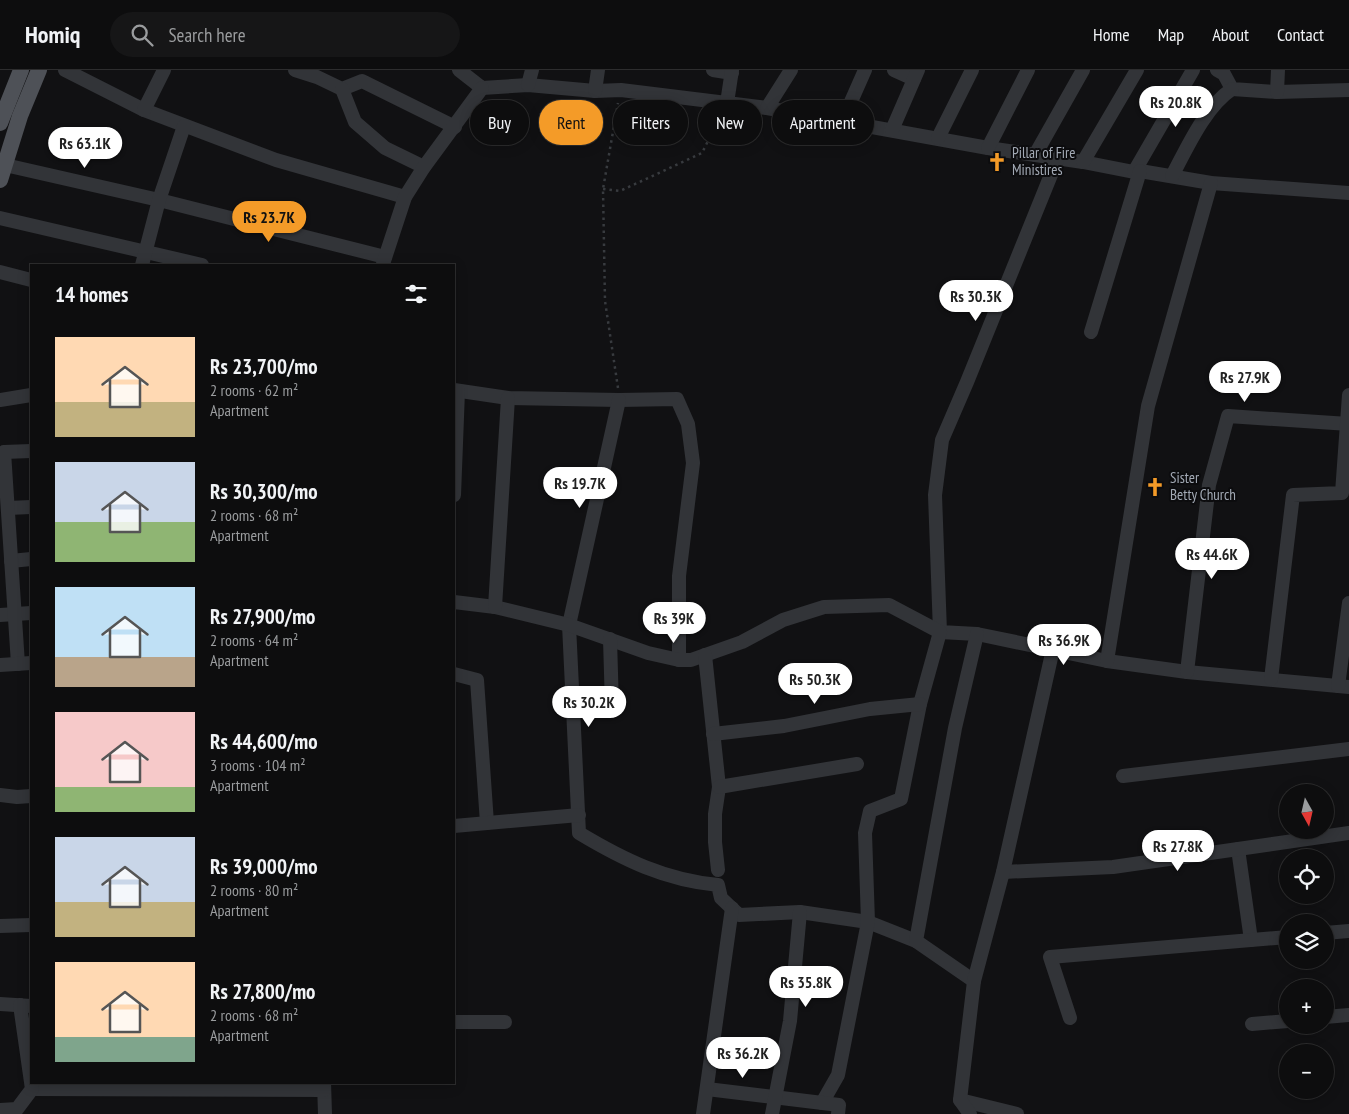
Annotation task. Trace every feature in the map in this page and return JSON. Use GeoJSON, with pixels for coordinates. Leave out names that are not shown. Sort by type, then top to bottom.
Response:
{"type":"FeatureCollection","features":[{"type":"Feature","properties":{"kind":"main road"},"geometry":{"type":"LineString","coordinates":[[0,123],[21,70]]}},
{"type":"Feature","properties":{"kind":"main road"},"geometry":{"type":"LineString","coordinates":[[2,173],[20,116],[39,70]]}},
{"type":"Feature","properties":{"kind":"street"},"geometry":{"type":"LineString","coordinates":[[67,70],[144,110],[184,126],[276,160],[405,197]]}},
{"type":"Feature","properties":{"kind":"street"},"geometry":{"type":"LineString","coordinates":[[144,110],[164,70]]}},
{"type":"Feature","properties":{"kind":"street"},"geometry":{"type":"LineString","coordinates":[[295,70],[317,77],[342,89],[355,122],[385,148],[424,167]]}},
{"type":"Feature","properties":{"kind":"street"},"geometry":{"type":"LineString","coordinates":[[459,70],[482,88],[528,85],[595,91],[621,90],[703,100]]}},
{"type":"Feature","properties":{"kind":"street"},"geometry":{"type":"LineString","coordinates":[[528,85],[532,70]]}},
{"type":"Feature","properties":{"kind":"street"},"geometry":{"type":"LineString","coordinates":[[595,91],[598,70]]}},
{"type":"Feature","properties":{"kind":"street"},"geometry":{"type":"LineString","coordinates":[[713,70],[732,72],[727,100]]}},
{"type":"Feature","properties":{"kind":"street"},"geometry":{"type":"LineString","coordinates":[[767,108],[791,70]]}},
{"type":"Feature","properties":{"kind":"street"},"geometry":{"type":"LineString","coordinates":[[852,100],[865,70]]}},
{"type":"Feature","properties":{"kind":"street"},"geometry":{"type":"LineString","coordinates":[[892,130],[916,74],[894,70]]}},
{"type":"Feature","properties":{"kind":"street"},"geometry":{"type":"LineString","coordinates":[[938,138],[972,70]]}},
{"type":"Feature","properties":{"kind":"street"},"geometry":{"type":"LineString","coordinates":[[988,148],[1028,70]]}},
{"type":"Feature","properties":{"kind":"street"},"geometry":{"type":"LineString","coordinates":[[1036,155],[1083,70]]}},
{"type":"Feature","properties":{"kind":"street"},"geometry":{"type":"LineString","coordinates":[[1083,162],[1137,70]]}},
{"type":"Feature","properties":{"kind":"street"},"geometry":{"type":"LineString","coordinates":[[1091,332],[1137,172],[1194,70]]}},
{"type":"Feature","properties":{"kind":"street"},"geometry":{"type":"LineString","coordinates":[[1217,70],[1224,74],[1232,89]]}},
{"type":"Feature","properties":{"kind":"street"},"geometry":{"type":"LineString","coordinates":[[1277,92],[1278,70]]}},
{"type":"Feature","properties":{"kind":"street"},"geometry":{"type":"LineString","coordinates":[[342,89],[362,80],[455,127]]}},
{"type":"Feature","properties":{"kind":"street"},"geometry":{"type":"LineString","coordinates":[[2,173],[159,200],[384,261],[405,197],[424,167],[482,88]]}},
{"type":"Feature","properties":{"kind":"street"},"geometry":{"type":"LineString","coordinates":[[1172,176],[1195,134],[1221,97],[1232,89],[1277,92],[1349,90]]}},
{"type":"Feature","properties":{"kind":"street"},"geometry":{"type":"LineString","coordinates":[[762,107],[772,109]]}},
{"type":"Feature","properties":{"kind":"street"},"geometry":{"type":"LineString","coordinates":[[143,259],[159,200],[184,126]]}},
{"type":"Feature","properties":{"kind":"street"},"geometry":{"type":"LineString","coordinates":[[874,127],[1058,160],[1083,162],[1211,183],[1349,193]]}},
{"type":"Feature","properties":{"kind":"street"},"geometry":{"type":"LineString","coordinates":[[822,1103],[838,1076],[868,922],[865,833],[870,811],[901,799],[920,704],[940,632],[935,495],[942,440],[1058,160]]}},
{"type":"Feature","properties":{"kind":"street"},"geometry":{"type":"LineString","coordinates":[[1107,660],[1148,406],[1211,183]]}},
{"type":"Feature","properties":{"kind":"street"},"geometry":{"type":"LineString","coordinates":[[0,218],[143,259],[192,264]]}},
{"type":"Feature","properties":{"kind":"street"},"geometry":{"type":"LineString","coordinates":[[0,272],[30,280]]}},
{"type":"Feature","properties":{"kind":"street"},"geometry":{"type":"LineString","coordinates":[[455,443],[456,391],[508,398],[677,399],[688,424],[693,463],[679,576],[679,660]]}},
{"type":"Feature","properties":{"kind":"street"},"geometry":{"type":"LineString","coordinates":[[0,400],[30,395]]}},
{"type":"Feature","properties":{"kind":"street"},"geometry":{"type":"LineString","coordinates":[[1271,679],[1293,495],[1342,493],[1349,395]]}},
{"type":"Feature","properties":{"kind":"street"},"geometry":{"type":"LineString","coordinates":[[495,608],[508,398]]}},
{"type":"Feature","properties":{"kind":"street"},"geometry":{"type":"LineString","coordinates":[[619,400],[569,625],[580,833],[646,869],[694,883],[718,885],[721,898],[739,915],[800,912],[868,922],[916,942],[974,981]]}},
{"type":"Feature","properties":{"kind":"street"},"geometry":{"type":"LineString","coordinates":[[1186,672],[1209,485],[1228,416],[1347,424]]}},
{"type":"Feature","properties":{"kind":"street"},"geometry":{"type":"LineString","coordinates":[[0,665],[25,664],[15,614],[4,452],[30,451]]}},
{"type":"Feature","properties":{"kind":"street"},"geometry":{"type":"LineString","coordinates":[[8,508],[30,507]]}},
{"type":"Feature","properties":{"kind":"street"},"geometry":{"type":"LineString","coordinates":[[11,561],[30,560]]}},
{"type":"Feature","properties":{"kind":"street"},"geometry":{"type":"LineString","coordinates":[[455,602],[495,608],[569,625],[648,653],[679,660],[691,660],[742,642],[783,620],[824,607],[889,605],[940,632],[977,634],[1107,660],[1186,672],[1343,687],[1349,602]]}},
{"type":"Feature","properties":{"kind":"street"},"geometry":{"type":"LineString","coordinates":[[0,615],[30,613]]}},
{"type":"Feature","properties":{"kind":"street"},"geometry":{"type":"LineString","coordinates":[[916,942],[955,728],[977,634]]}},
{"type":"Feature","properties":{"kind":"street"},"geometry":{"type":"LineString","coordinates":[[610,639],[612,707]]}},
{"type":"Feature","properties":{"kind":"street"},"geometry":{"type":"LineString","coordinates":[[970,1114],[960,1100],[974,981],[1003,872],[1053,649]]}},
{"type":"Feature","properties":{"kind":"street"},"geometry":{"type":"LineString","coordinates":[[705,655],[719,786],[715,814],[718,870]]}},
{"type":"Feature","properties":{"kind":"street"},"geometry":{"type":"LineString","coordinates":[[455,674],[477,680],[487,823]]}},
{"type":"Feature","properties":{"kind":"street"},"geometry":{"type":"LineString","coordinates":[[714,734],[784,726],[870,709],[920,704]]}},
{"type":"Feature","properties":{"kind":"street"},"geometry":{"type":"LineString","coordinates":[[1123,776],[1349,749]]}},
{"type":"Feature","properties":{"kind":"street"},"geometry":{"type":"LineString","coordinates":[[719,786],[857,764]]}},
{"type":"Feature","properties":{"kind":"street"},"geometry":{"type":"LineString","coordinates":[[0,795],[30,796]]}},
{"type":"Feature","properties":{"kind":"street"},"geometry":{"type":"LineString","coordinates":[[455,826],[579,815]]}},
{"type":"Feature","properties":{"kind":"street"},"geometry":{"type":"LineString","coordinates":[[1003,872],[1113,867],[1349,833]]}},
{"type":"Feature","properties":{"kind":"street"},"geometry":{"type":"LineString","coordinates":[[1238,849],[1251,940]]}},
{"type":"Feature","properties":{"kind":"street"},"geometry":{"type":"LineString","coordinates":[[702,1114],[732,908]]}},
{"type":"Feature","properties":{"kind":"street"},"geometry":{"type":"LineString","coordinates":[[772,1114],[790,1021],[800,912]]}},
{"type":"Feature","properties":{"kind":"street"},"geometry":{"type":"LineString","coordinates":[[0,926],[30,925]]}},
{"type":"Feature","properties":{"kind":"street"},"geometry":{"type":"LineString","coordinates":[[1334,932],[1349,931]]}},
{"type":"Feature","properties":{"kind":"street"},"geometry":{"type":"LineString","coordinates":[[1070,1018],[1050,957],[1279,938]]}},
{"type":"Feature","properties":{"kind":"street"},"geometry":{"type":"LineString","coordinates":[[0,1004],[26,1005],[30,1062]]}},
{"type":"Feature","properties":{"kind":"street"},"geometry":{"type":"LineString","coordinates":[[1334,1016],[1349,1015]]}},
{"type":"Feature","properties":{"kind":"street"},"geometry":{"type":"LineString","coordinates":[[455,1022],[505,1022]]}},
{"type":"Feature","properties":{"kind":"street"},"geometry":{"type":"LineString","coordinates":[[1252,1024],[1279,1022]]}},
{"type":"Feature","properties":{"kind":"street"},"geometry":{"type":"LineString","coordinates":[[0,1110],[17,1109],[32,1090],[32,1084]]}},
{"type":"Feature","properties":{"kind":"street"},"geometry":{"type":"LineString","coordinates":[[32,1090],[324,1086],[325,1114]]}},
{"type":"Feature","properties":{"kind":"street"},"geometry":{"type":"LineString","coordinates":[[707,1089],[839,1106],[838,1114]]}},
{"type":"Feature","properties":{"kind":"street"},"geometry":{"type":"LineString","coordinates":[[960,1100],[1017,1114]]}},
{"type":"Feature","properties":{"kind":"path"},"geometry":{"type":"LineString","coordinates":[[619,400],[605,301],[603,189],[621,90]]}},
{"type":"Feature","properties":{"kind":"path"},"geometry":{"type":"LineString","coordinates":[[603,189],[620,191],[702,153],[706,145]]}},
{"type":"Feature","properties":{"kind":"place","name":"Pillar of Fire Ministires"},"geometry":{"type":"Point","coordinates":[997,162]}},
{"type":"Feature","properties":{"kind":"place","name":"Sister Betty Church"},"geometry":{"type":"Point","coordinates":[1155,487]}}]}
